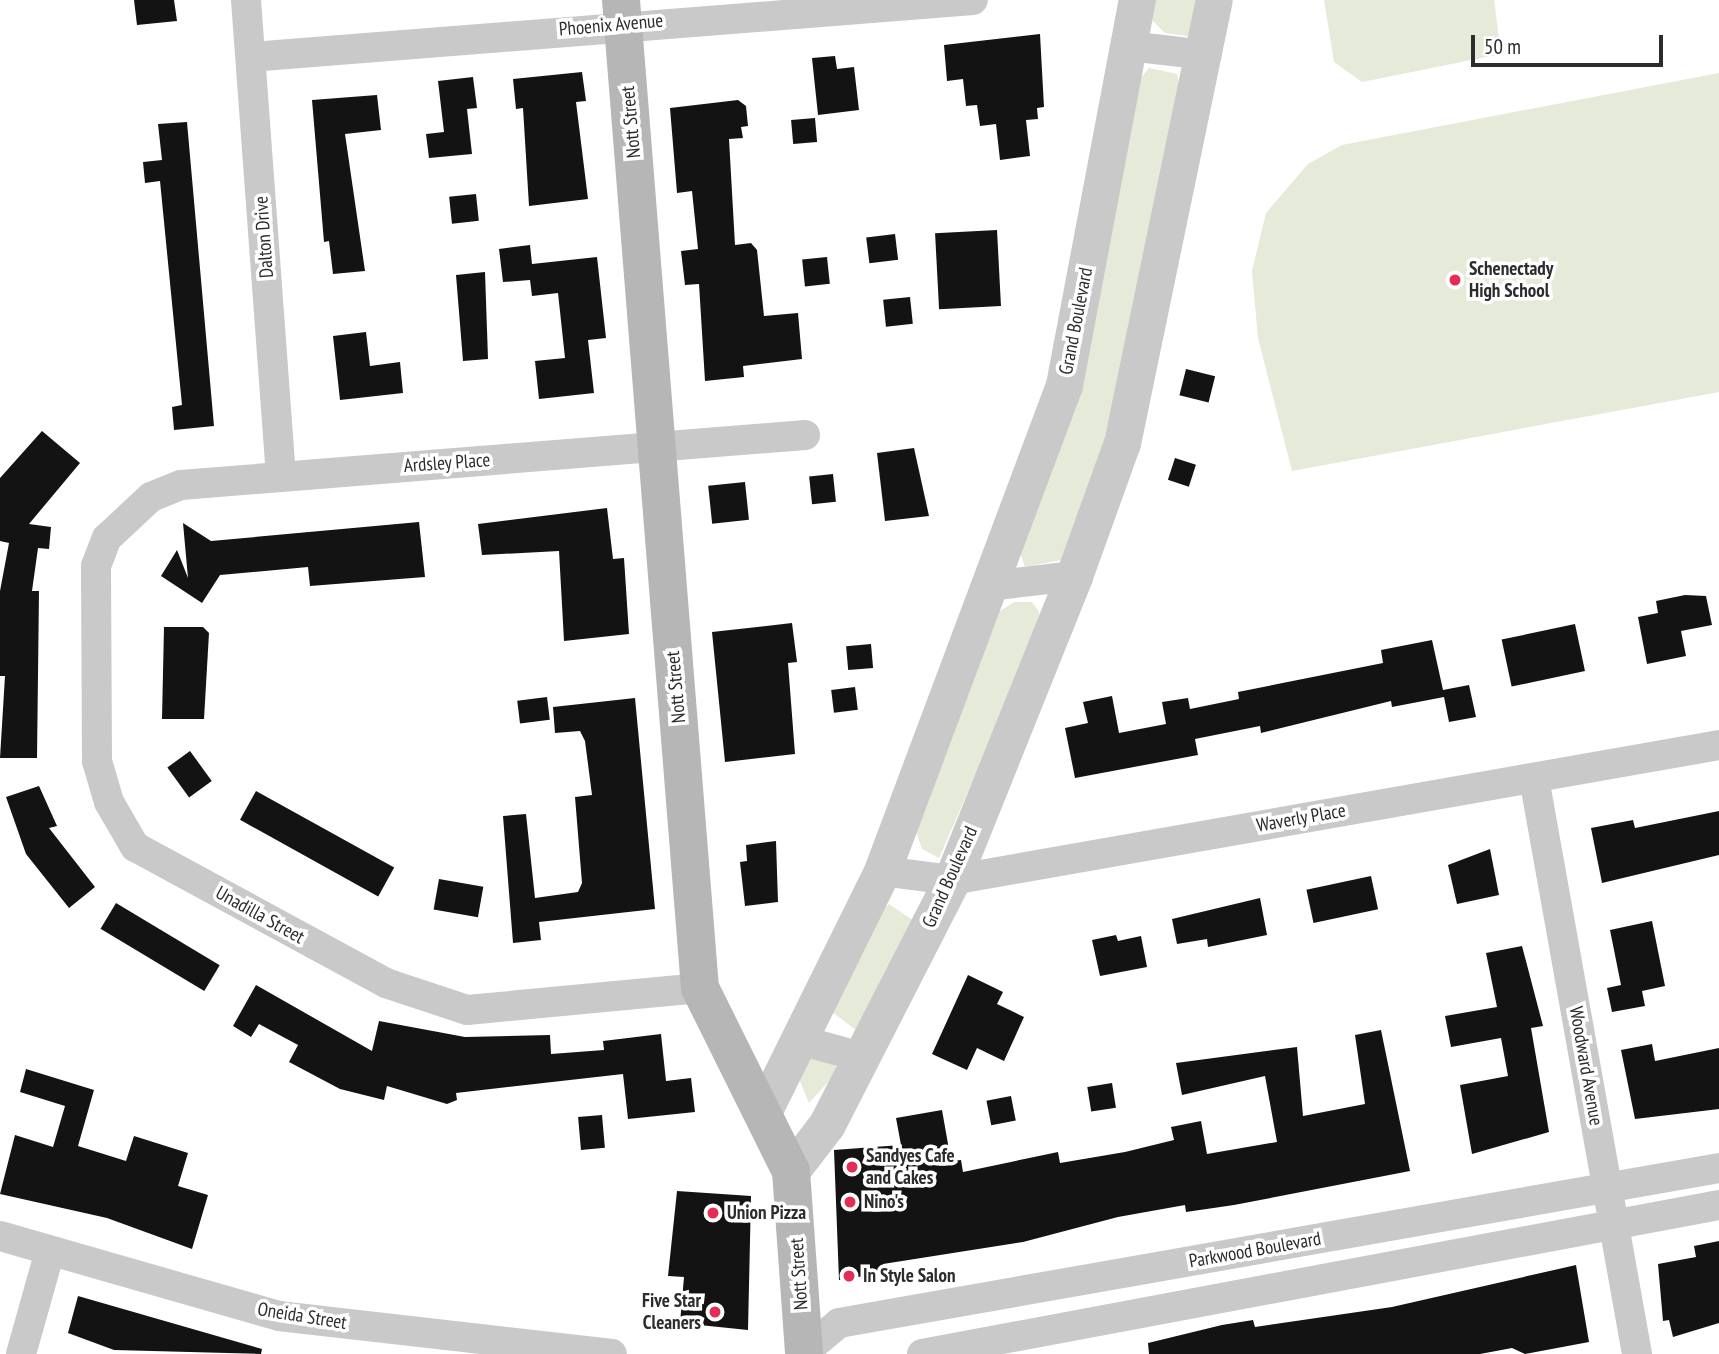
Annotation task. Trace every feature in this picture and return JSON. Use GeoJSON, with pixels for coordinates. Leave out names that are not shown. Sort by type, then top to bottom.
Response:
{"type":"FeatureCollection","features":[{"type":"Feature","properties":{"kind":"main road","name":"Nott Street"},"geometry":{"type":"LineString","coordinates":[[622,12],[700,988],[791,1171],[804,1354]]}},
{"type":"Feature","properties":{"kind":"street","name":"Dalton Drive"},"geometry":{"type":"LineString","coordinates":[[246,0],[281,474]]}},
{"type":"Feature","properties":{"kind":"street","name":"Phoenix Avenue"},"geometry":{"type":"LineString","coordinates":[[251,57],[622,12],[972,0]]}},
{"type":"Feature","properties":{"kind":"street","name":"Grand Boulevard"},"geometry":{"type":"LineString","coordinates":[[763,1112],[882,871],[1064,385],[1137,0]]}},
{"type":"Feature","properties":{"kind":"street","name":"Grand Boulevard"},"geometry":{"type":"LineString","coordinates":[[791,1171],[827,1124],[951,880],[1074,576],[1122,443],[1206,55],[1213,0]]}},
{"type":"Feature","properties":{"kind":"street"},"geometry":{"type":"LineString","coordinates":[[1129,46],[1206,55]]}},
{"type":"Feature","properties":{"kind":"street","name":"Ardsley Place"},"geometry":{"type":"LineString","coordinates":[[107,538],[150,497],[181,485],[281,474],[657,449],[805,435]]}},
{"type":"Feature","properties":{"kind":"street","name":"Unadilla Street"},"geometry":{"type":"LineString","coordinates":[[107,538],[96,566],[97,761],[109,802],[135,847],[386,984],[467,1010],[700,988]]}},
{"type":"Feature","properties":{"kind":"street"},"geometry":{"type":"LineString","coordinates":[[988,586],[1074,576]]}},
{"type":"Feature","properties":{"kind":"street","name":"Waverly Place"},"geometry":{"type":"LineString","coordinates":[[882,871],[951,880],[1719,745]]}},
{"type":"Feature","properties":{"kind":"street","name":"Woodward Avenue"},"geometry":{"type":"LineString","coordinates":[[1534,778],[1637,1354]]}},
{"type":"Feature","properties":{"kind":"street"},"geometry":{"type":"LineString","coordinates":[[800,1040],[861,1057]]}},
{"type":"Feature","properties":{"kind":"street","name":"Parkwood Boulevard"},"geometry":{"type":"LineString","coordinates":[[804,1354],[839,1323],[1719,1168]]}},
{"type":"Feature","properties":{"kind":"street"},"geometry":{"type":"LineString","coordinates":[[922,1354],[1719,1205]]}},
{"type":"Feature","properties":{"kind":"street","name":"Oneida Street"},"geometry":{"type":"LineString","coordinates":[[0,1236],[279,1316],[612,1354]]}},
{"type":"Feature","properties":{"kind":"street"},"geometry":{"type":"LineString","coordinates":[[21,1354],[50,1251]]}},
{"type":"Feature","properties":{"kind":"green space"},"geometry":{"type":"Polygon","coordinates":[[[1154,0],[1198,0],[1188,36],[1165,33],[1152,20],[1154,0]]]}},
{"type":"Feature","properties":{"kind":"green space"},"geometry":{"type":"Polygon","coordinates":[[[1324,0],[1494,0],[1501,54],[1362,82],[1334,62],[1324,0]]]}},
{"type":"Feature","properties":{"kind":"green space"},"geometry":{"type":"Polygon","coordinates":[[[1149,68],[1177,74],[1181,97],[1098,468],[1061,560],[1025,567],[1016,540],[1139,80],[1149,68]]]}},
{"type":"Feature","properties":{"kind":"green space"},"geometry":{"type":"Polygon","coordinates":[[[1719,73],[1719,392],[1292,471],[1258,338],[1252,271],[1266,213],[1308,164],[1342,145],[1719,73]]]}},
{"type":"Feature","properties":{"kind":"green space"},"geometry":{"type":"Polygon","coordinates":[[[1014,602],[1032,602],[1039,612],[1038,631],[939,858],[922,849],[916,831],[997,613],[1014,602]]]}},
{"type":"Feature","properties":{"kind":"green space"},"geometry":{"type":"Polygon","coordinates":[[[889,904],[914,921],[856,1030],[832,1012],[872,918],[889,904]]]}},
{"type":"Feature","properties":{"kind":"green space"},"geometry":{"type":"Polygon","coordinates":[[[816,1055],[834,1063],[837,1072],[809,1103],[799,1079],[806,1060],[816,1055]]]}},
{"type":"Feature","properties":{"kind":"building"},"geometry":{"type":"Polygon","coordinates":[[[134,0],[174,0],[177,21],[137,25],[134,0]]]}},
{"type":"Feature","properties":{"kind":"building"},"geometry":{"type":"Polygon","coordinates":[[[1040,34],[1044,107],[1037,108],[1038,119],[1026,120],[1030,156],[1000,160],[996,124],[980,126],[977,105],[966,106],[963,79],[947,81],[944,45],[1040,34]]]}},
{"type":"Feature","properties":{"kind":"building"},"geometry":{"type":"Polygon","coordinates":[[[835,56],[837,69],[854,67],[859,110],[818,115],[812,58],[835,56]]]}},
{"type":"Feature","properties":{"kind":"building"},"geometry":{"type":"Polygon","coordinates":[[[582,72],[586,101],[576,102],[588,199],[529,206],[523,108],[516,109],[513,79],[582,72]]]}},
{"type":"Feature","properties":{"kind":"building"},"geometry":{"type":"Polygon","coordinates":[[[473,77],[477,108],[467,109],[472,154],[429,158],[426,134],[444,132],[438,81],[473,77]]]}},
{"type":"Feature","properties":{"kind":"building"},"geometry":{"type":"Polygon","coordinates":[[[377,95],[381,130],[345,134],[365,271],[333,274],[329,241],[324,242],[312,100],[377,95]]]}},
{"type":"Feature","properties":{"kind":"building"},"geometry":{"type":"Polygon","coordinates":[[[738,100],[746,106],[748,126],[741,127],[743,138],[729,139],[735,245],[751,243],[757,250],[764,316],[798,313],[802,359],[743,366],[744,377],[705,381],[699,284],[685,285],[681,251],[698,249],[692,191],[677,193],[670,108],[738,100]]]}},
{"type":"Feature","properties":{"kind":"building"},"geometry":{"type":"Polygon","coordinates":[[[815,118],[817,142],[793,144],[791,120],[815,118]]]}},
{"type":"Feature","properties":{"kind":"building"},"geometry":{"type":"Polygon","coordinates":[[[187,122],[214,426],[174,430],[172,407],[182,405],[160,181],[145,183],[143,162],[162,160],[158,124],[187,122]]]}},
{"type":"Feature","properties":{"kind":"building"},"geometry":{"type":"Polygon","coordinates":[[[476,194],[479,221],[452,224],[449,197],[476,194]]]}},
{"type":"Feature","properties":{"kind":"building"},"geometry":{"type":"Polygon","coordinates":[[[997,230],[1001,306],[939,309],[935,233],[997,230]]]}},
{"type":"Feature","properties":{"kind":"building"},"geometry":{"type":"Polygon","coordinates":[[[895,234],[898,260],[869,263],[866,238],[895,234]]]}},
{"type":"Feature","properties":{"kind":"building"},"geometry":{"type":"Polygon","coordinates":[[[530,245],[532,264],[597,257],[606,338],[588,340],[594,393],[539,399],[535,361],[565,358],[558,293],[532,296],[530,280],[503,282],[499,249],[530,245]]]}},
{"type":"Feature","properties":{"kind":"building"},"geometry":{"type":"Polygon","coordinates":[[[827,257],[830,284],[805,286],[802,260],[827,257]]]}},
{"type":"Feature","properties":{"kind":"building"},"geometry":{"type":"Polygon","coordinates":[[[485,272],[488,359],[463,361],[456,275],[485,272]]]}},
{"type":"Feature","properties":{"kind":"building"},"geometry":{"type":"Polygon","coordinates":[[[910,297],[913,324],[886,327],[883,300],[910,297]]]}},
{"type":"Feature","properties":{"kind":"building"},"geometry":{"type":"Polygon","coordinates":[[[366,332],[370,366],[400,362],[403,393],[340,400],[333,336],[366,332]]]}},
{"type":"Feature","properties":{"kind":"building"},"geometry":{"type":"Polygon","coordinates":[[[1186,369],[1215,376],[1209,402],[1179,395],[1186,369]]]}},
{"type":"Feature","properties":{"kind":"building"},"geometry":{"type":"Polygon","coordinates":[[[42,431],[80,463],[29,524],[51,527],[49,549],[38,548],[32,591],[39,591],[37,758],[0,758],[5,676],[0,676],[0,591],[9,543],[0,541],[0,478],[42,431]]]}},
{"type":"Feature","properties":{"kind":"building"},"geometry":{"type":"Polygon","coordinates":[[[914,448],[929,516],[885,521],[877,453],[914,448]]]}},
{"type":"Feature","properties":{"kind":"building"},"geometry":{"type":"Polygon","coordinates":[[[1175,458],[1196,465],[1189,487],[1168,480],[1175,458]]]}},
{"type":"Feature","properties":{"kind":"building"},"geometry":{"type":"Polygon","coordinates":[[[833,474],[836,502],[812,504],[809,477],[833,474]]]}},
{"type":"Feature","properties":{"kind":"building"},"geometry":{"type":"Polygon","coordinates":[[[745,482],[749,520],[712,524],[708,486],[745,482]]]}},
{"type":"Feature","properties":{"kind":"building"},"geometry":{"type":"Polygon","coordinates":[[[607,508],[613,559],[624,558],[629,634],[564,641],[559,551],[482,555],[478,524],[607,508]]]}},
{"type":"Feature","properties":{"kind":"building"},"geometry":{"type":"Polygon","coordinates":[[[419,522],[425,577],[310,586],[308,567],[220,575],[202,603],[161,576],[177,550],[188,578],[183,523],[211,541],[419,522]]]}},
{"type":"Feature","properties":{"kind":"building"},"geometry":{"type":"Polygon","coordinates":[[[1685,595],[1706,596],[1712,625],[1681,631],[1686,656],[1647,664],[1638,617],[1658,613],[1656,601],[1685,595]]]}},
{"type":"Feature","properties":{"kind":"building"},"geometry":{"type":"Polygon","coordinates":[[[792,623],[797,662],[788,663],[795,754],[725,762],[712,632],[792,623]]]}},
{"type":"Feature","properties":{"kind":"building"},"geometry":{"type":"Polygon","coordinates":[[[1575,624],[1585,671],[1512,687],[1502,640],[1575,624]]]}},
{"type":"Feature","properties":{"kind":"building"},"geometry":{"type":"Polygon","coordinates":[[[164,627],[203,627],[209,633],[204,719],[162,719],[164,627]]]}},
{"type":"Feature","properties":{"kind":"building"},"geometry":{"type":"Polygon","coordinates":[[[1432,640],[1443,690],[1469,685],[1476,717],[1449,722],[1444,697],[1392,707],[1391,701],[1261,733],[1260,726],[1195,739],[1198,755],[1075,778],[1065,728],[1088,723],[1083,702],[1112,696],[1119,733],[1166,724],[1162,702],[1188,698],[1190,709],[1239,699],[1238,692],[1383,663],[1381,650],[1432,640]]]}},
{"type":"Feature","properties":{"kind":"building"},"geometry":{"type":"Polygon","coordinates":[[[871,644],[873,668],[848,670],[846,646],[871,644]]]}},
{"type":"Feature","properties":{"kind":"building"},"geometry":{"type":"Polygon","coordinates":[[[855,687],[858,710],[834,713],[831,690],[855,687]]]}},
{"type":"Feature","properties":{"kind":"building"},"geometry":{"type":"Polygon","coordinates":[[[547,697],[550,720],[520,723],[517,701],[547,697]]]}},
{"type":"Feature","properties":{"kind":"building"},"geometry":{"type":"Polygon","coordinates":[[[635,698],[655,909],[539,922],[541,940],[513,943],[503,816],[526,814],[535,898],[578,892],[582,883],[575,797],[592,795],[585,741],[580,731],[555,733],[553,707],[635,698]]]}},
{"type":"Feature","properties":{"kind":"building"},"geometry":{"type":"Polygon","coordinates":[[[190,751],[212,781],[189,797],[167,767],[190,751]]]}},
{"type":"Feature","properties":{"kind":"building"},"geometry":{"type":"Polygon","coordinates":[[[39,786],[57,826],[49,828],[95,887],[69,908],[26,854],[6,797],[39,786]]]}},
{"type":"Feature","properties":{"kind":"building"},"geometry":{"type":"Polygon","coordinates":[[[256,791],[394,868],[378,896],[240,820],[256,791]]]}},
{"type":"Feature","properties":{"kind":"building"},"geometry":{"type":"Polygon","coordinates":[[[1719,811],[1719,855],[1602,883],[1591,828],[1633,820],[1635,828],[1719,811]]]}},
{"type":"Feature","properties":{"kind":"building"},"geometry":{"type":"Polygon","coordinates":[[[776,841],[778,902],[745,906],[740,862],[747,861],[746,845],[776,841]]]}},
{"type":"Feature","properties":{"kind":"building"},"geometry":{"type":"Polygon","coordinates":[[[1490,849],[1499,895],[1457,904],[1448,865],[1490,849]]]}},
{"type":"Feature","properties":{"kind":"building"},"geometry":{"type":"Polygon","coordinates":[[[1371,876],[1378,909],[1314,923],[1306,890],[1371,876]]]}},
{"type":"Feature","properties":{"kind":"building"},"geometry":{"type":"Polygon","coordinates":[[[439,879],[483,887],[478,917],[434,910],[439,879]]]}},
{"type":"Feature","properties":{"kind":"building"},"geometry":{"type":"Polygon","coordinates":[[[1260,898],[1267,935],[1208,947],[1207,939],[1177,944],[1172,919],[1260,898]]]}},
{"type":"Feature","properties":{"kind":"building"},"geometry":{"type":"Polygon","coordinates":[[[116,903],[220,965],[204,991],[101,929],[116,903]]]}},
{"type":"Feature","properties":{"kind":"building"},"geometry":{"type":"Polygon","coordinates":[[[1652,921],[1665,986],[1642,991],[1645,1006],[1612,1012],[1607,988],[1621,985],[1610,930],[1652,921]]]}},
{"type":"Feature","properties":{"kind":"building"},"geometry":{"type":"Polygon","coordinates":[[[1116,935],[1118,941],[1141,936],[1147,967],[1100,976],[1092,940],[1116,935]]]}},
{"type":"Feature","properties":{"kind":"building"},"geometry":{"type":"Polygon","coordinates":[[[1522,946],[1543,1026],[1531,1028],[1549,1132],[1472,1154],[1460,1085],[1508,1076],[1501,1038],[1451,1047],[1445,1016],[1497,1007],[1486,953],[1522,946]]]}},
{"type":"Feature","properties":{"kind":"building"},"geometry":{"type":"Polygon","coordinates":[[[968,975],[1003,992],[997,1004],[1024,1017],[1004,1061],[977,1048],[967,1070],[932,1054],[968,975]]]}},
{"type":"Feature","properties":{"kind":"building"},"geometry":{"type":"Polygon","coordinates":[[[256,985],[372,1051],[379,1021],[465,1037],[550,1035],[551,1054],[604,1050],[603,1041],[661,1034],[666,1081],[691,1078],[695,1112],[628,1119],[623,1074],[456,1093],[457,1100],[447,1104],[387,1086],[384,1100],[340,1089],[289,1062],[298,1045],[259,1024],[251,1037],[233,1026],[256,985]]]}},
{"type":"Feature","properties":{"kind":"building"},"geometry":{"type":"Polygon","coordinates":[[[1381,1030],[1410,1171],[1234,1205],[1186,1212],[1185,1205],[1118,1217],[1023,1242],[883,1264],[884,1273],[839,1280],[834,1150],[901,1145],[896,1118],[942,1110],[951,1161],[961,1160],[963,1172],[1058,1152],[1060,1163],[1125,1152],[1174,1140],[1171,1127],[1201,1121],[1207,1154],[1277,1142],[1265,1076],[1182,1095],[1176,1063],[1297,1047],[1303,1116],[1365,1104],[1355,1035],[1381,1030]]]}},
{"type":"Feature","properties":{"kind":"building"},"geometry":{"type":"Polygon","coordinates":[[[1652,1044],[1655,1061],[1719,1048],[1719,1109],[1635,1119],[1621,1050],[1652,1044]]]}},
{"type":"Feature","properties":{"kind":"building"},"geometry":{"type":"Polygon","coordinates":[[[26,1069],[94,1090],[78,1146],[126,1161],[134,1136],[188,1153],[178,1186],[208,1195],[192,1249],[107,1218],[0,1194],[15,1135],[53,1147],[65,1106],[20,1092],[26,1069]]]}},
{"type":"Feature","properties":{"kind":"building"},"geometry":{"type":"Polygon","coordinates":[[[1112,1083],[1116,1108],[1091,1112],[1087,1087],[1112,1083]]]}},
{"type":"Feature","properties":{"kind":"building"},"geometry":{"type":"Polygon","coordinates":[[[1011,1096],[1016,1121],[991,1125],[986,1101],[1011,1096]]]}},
{"type":"Feature","properties":{"kind":"building"},"geometry":{"type":"Polygon","coordinates":[[[602,1115],[605,1148],[581,1150],[578,1117],[602,1115]]]}},
{"type":"Feature","properties":{"kind":"building"},"geometry":{"type":"Polygon","coordinates":[[[677,1191],[751,1196],[748,1330],[680,1323],[684,1277],[668,1276],[677,1191]]]}},
{"type":"Feature","properties":{"kind":"building"},"geometry":{"type":"Polygon","coordinates":[[[1719,1241],[1719,1323],[1673,1337],[1669,1320],[1663,1321],[1658,1264],[1696,1257],[1694,1246],[1719,1241]]]}},
{"type":"Feature","properties":{"kind":"building"},"geometry":{"type":"Polygon","coordinates":[[[1576,1265],[1589,1342],[1525,1354],[1512,1348],[1480,1354],[1149,1354],[1148,1343],[1222,1325],[1253,1320],[1255,1327],[1392,1307],[1576,1265]]]}},
{"type":"Feature","properties":{"kind":"building"},"geometry":{"type":"Polygon","coordinates":[[[78,1296],[262,1349],[261,1354],[114,1350],[68,1333],[78,1296]]]}},
{"type":"Feature","properties":{"kind":"place","name":"Schenectady High School"},"geometry":{"type":"Point","coordinates":[1455,280]}},
{"type":"Feature","properties":{"kind":"place","name":"Sandyes Cafe and Cakes"},"geometry":{"type":"Point","coordinates":[852,1167]}},
{"type":"Feature","properties":{"kind":"place","name":"Nino's"},"geometry":{"type":"Point","coordinates":[850,1202]}},
{"type":"Feature","properties":{"kind":"place","name":"Union Pizza"},"geometry":{"type":"Point","coordinates":[713,1213]}},
{"type":"Feature","properties":{"kind":"place","name":"In Style Salon"},"geometry":{"type":"Point","coordinates":[849,1276]}},
{"type":"Feature","properties":{"kind":"place","name":"Five Star Cleaners"},"geometry":{"type":"Point","coordinates":[715,1312]}}]}
